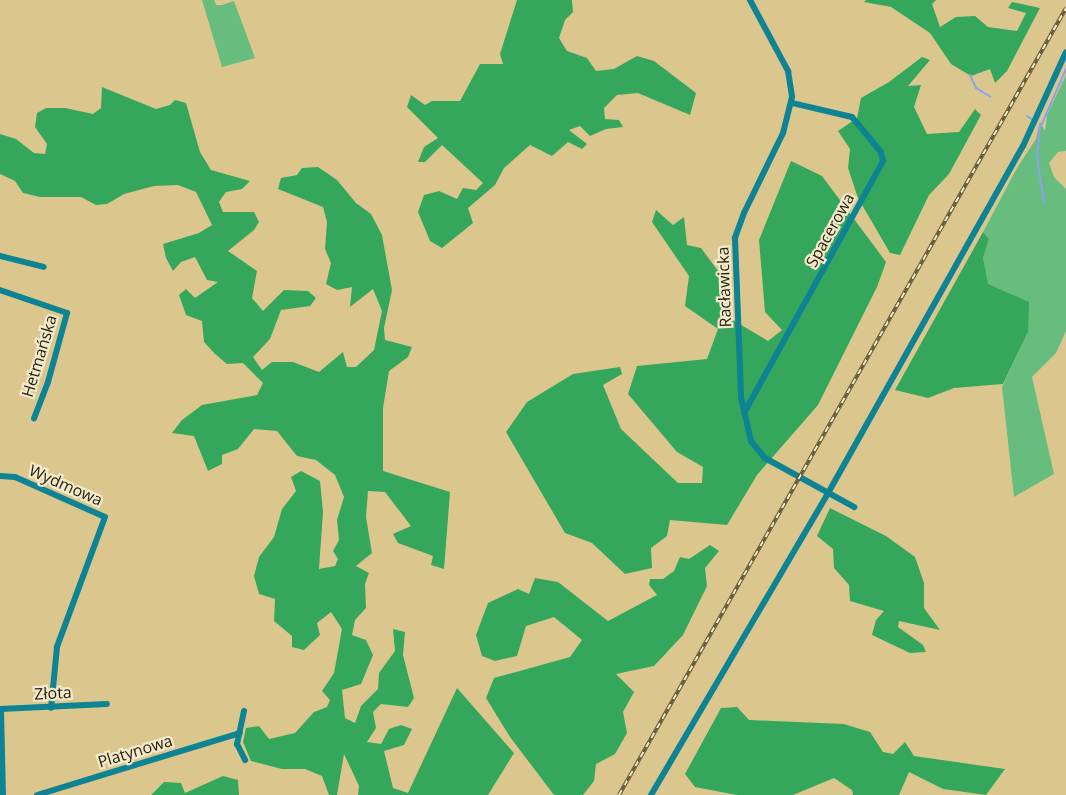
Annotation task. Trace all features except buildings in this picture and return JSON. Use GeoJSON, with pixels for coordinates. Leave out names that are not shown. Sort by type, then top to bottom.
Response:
{"type":"FeatureCollection","features":[{"type":"Feature","properties":{"kind":"street","name":"Racławicka"},"geometry":{"type":"LineString","coordinates":[[750,0],[788,71],[792,103],[783,132],[744,213],[736,238],[741,397],[744,413],[752,441],[765,458],[827,495],[854,507]]}},
{"type":"Feature","properties":{"kind":"street"},"geometry":{"type":"LineString","coordinates":[[651,795],[827,495],[1032,130],[1064,61],[1066,52]]}},
{"type":"Feature","properties":{"kind":"street","name":"Spacerowa"},"geometry":{"type":"LineString","coordinates":[[744,413],[883,161],[881,152],[852,117],[792,103]]}},
{"type":"Feature","properties":{"kind":"street"},"geometry":{"type":"LineString","coordinates":[[0,256],[44,266]]}},
{"type":"Feature","properties":{"kind":"street","name":"Hetmańska"},"geometry":{"type":"LineString","coordinates":[[0,290],[67,313],[48,382],[34,418]]}},
{"type":"Feature","properties":{"kind":"street","name":"Wydmowa"},"geometry":{"type":"LineString","coordinates":[[0,476],[15,478],[106,517],[57,647],[50,708]]}},
{"type":"Feature","properties":{"kind":"street","name":"Złota"},"geometry":{"type":"LineString","coordinates":[[1,709],[107,704]]}},
{"type":"Feature","properties":{"kind":"street"},"geometry":{"type":"LineString","coordinates":[[1,709],[3,795]]}},
{"type":"Feature","properties":{"kind":"street"},"geometry":{"type":"LineString","coordinates":[[244,711],[238,744],[245,760]]}},
{"type":"Feature","properties":{"kind":"street","name":"Platynowa"},"geometry":{"type":"LineString","coordinates":[[37,795],[240,733]]}},
{"type":"Feature","properties":{"kind":"green space"},"geometry":{"type":"Polygon","coordinates":[[[202,0],[214,0],[216,5],[234,1],[255,58],[222,67],[202,0]]]}},
{"type":"Feature","properties":{"kind":"green space"},"geometry":{"type":"Polygon","coordinates":[[[517,0],[572,0],[573,12],[565,20],[559,38],[567,51],[587,58],[596,71],[614,69],[637,56],[654,61],[696,93],[690,115],[638,93],[617,95],[604,108],[605,119],[619,120],[623,127],[606,129],[590,136],[580,126],[569,130],[587,144],[582,149],[568,142],[552,156],[530,145],[504,168],[495,185],[468,208],[473,223],[442,248],[430,241],[418,212],[424,195],[439,191],[457,199],[463,188],[476,190],[483,183],[442,145],[425,162],[418,162],[424,147],[438,138],[407,107],[411,95],[425,105],[432,101],[460,101],[480,64],[503,64],[500,54],[517,0]]]}},
{"type":"Feature","properties":{"kind":"green space"},"geometry":{"type":"Polygon","coordinates":[[[866,0],[936,0],[932,4],[940,27],[956,17],[975,16],[988,27],[1017,31],[1026,13],[1008,8],[1012,2],[1040,8],[1007,71],[995,83],[990,69],[971,76],[951,64],[930,33],[891,7],[864,2],[866,0]]]}},
{"type":"Feature","properties":{"kind":"green space"},"geometry":{"type":"Polygon","coordinates":[[[922,57],[930,60],[908,86],[921,85],[914,107],[927,134],[959,132],[975,109],[981,115],[949,174],[929,195],[900,255],[890,253],[858,198],[848,168],[850,149],[838,131],[857,118],[861,98],[889,82],[922,57]]]}},
{"type":"Feature","properties":{"kind":"green space"},"geometry":{"type":"Polygon","coordinates":[[[1066,75],[1066,151],[1058,152],[1049,163],[1054,177],[1066,189],[1066,331],[1056,353],[1032,377],[1054,474],[1014,497],[1002,387],[1028,332],[986,284],[983,258],[989,239],[983,232],[1017,168],[1036,139],[1040,122],[1045,131],[1047,115],[1066,75]]]}},
{"type":"Feature","properties":{"kind":"green space"},"geometry":{"type":"Polygon","coordinates":[[[102,87],[156,109],[170,105],[175,100],[186,103],[200,152],[211,170],[250,181],[242,189],[226,192],[219,202],[223,212],[254,212],[259,222],[254,230],[228,251],[257,271],[252,298],[263,311],[284,290],[308,291],[316,298],[310,306],[281,310],[270,339],[253,357],[262,370],[272,362],[293,362],[319,372],[343,352],[347,367],[356,367],[374,350],[382,311],[373,289],[350,307],[352,287],[337,290],[326,284],[331,263],[325,249],[327,222],[323,207],[278,189],[281,178],[297,175],[302,168],[318,167],[337,180],[356,203],[371,214],[382,235],[392,290],[384,328],[385,340],[412,347],[408,357],[389,371],[383,408],[383,471],[450,492],[444,569],[431,565],[433,556],[398,543],[393,534],[411,526],[385,492],[368,491],[366,517],[372,553],[356,566],[369,573],[365,584],[366,608],[355,620],[352,635],[366,640],[373,655],[361,684],[342,690],[345,718],[355,723],[361,706],[378,689],[379,673],[395,651],[393,629],[405,632],[403,655],[414,698],[408,707],[381,704],[373,712],[376,728],[367,742],[381,744],[389,729],[401,725],[412,729],[404,745],[384,751],[393,788],[408,793],[457,688],[514,753],[488,795],[358,795],[359,786],[344,754],[337,795],[329,795],[322,776],[305,769],[282,769],[251,761],[243,742],[246,728],[259,726],[269,739],[295,733],[314,712],[327,707],[330,700],[322,691],[334,673],[342,629],[331,612],[317,623],[320,635],[304,650],[292,647],[292,636],[274,621],[275,599],[259,594],[254,576],[259,557],[274,537],[282,509],[296,491],[291,477],[301,471],[320,481],[323,512],[319,569],[335,566],[338,559],[333,551],[339,540],[337,520],[344,497],[335,475],[316,460],[297,456],[277,431],[254,429],[238,449],[222,455],[222,464],[208,471],[194,436],[172,433],[182,420],[202,405],[257,395],[263,383],[243,363],[227,364],[215,354],[204,342],[202,321],[186,315],[179,295],[186,289],[195,298],[218,282],[207,280],[195,257],[181,262],[173,271],[166,258],[163,244],[199,233],[212,225],[196,192],[178,185],[154,186],[124,194],[107,204],[96,205],[81,197],[40,197],[23,193],[15,181],[0,174],[0,134],[16,139],[34,153],[45,154],[47,144],[35,127],[37,113],[46,108],[65,108],[93,114],[101,108],[102,87]]]}},
{"type":"Feature","properties":{"kind":"green space"},"geometry":{"type":"Polygon","coordinates":[[[791,161],[822,176],[886,262],[877,287],[818,405],[757,475],[727,525],[670,520],[667,536],[651,548],[652,568],[625,574],[592,543],[565,533],[506,432],[527,402],[573,374],[620,367],[622,374],[603,385],[621,429],[678,483],[702,483],[703,467],[677,452],[628,394],[637,366],[707,359],[718,329],[685,306],[689,276],[652,222],[656,210],[673,225],[684,217],[687,245],[701,248],[721,275],[721,313],[768,341],[782,330],[765,312],[759,240],[791,161]]]}},
{"type":"Feature","properties":{"kind":"green space"},"geometry":{"type":"Polygon","coordinates":[[[983,232],[989,239],[983,258],[988,284],[1029,302],[1028,332],[1003,384],[954,388],[928,398],[895,390],[983,232]]]}},
{"type":"Feature","properties":{"kind":"green space"},"geometry":{"type":"Polygon","coordinates":[[[830,508],[886,536],[915,557],[924,583],[924,608],[940,630],[899,621],[898,627],[923,645],[926,652],[910,653],[872,635],[876,620],[884,611],[850,601],[849,585],[834,568],[833,549],[817,536],[830,508]]]}},
{"type":"Feature","properties":{"kind":"green space"},"geometry":{"type":"Polygon","coordinates":[[[710,545],[719,551],[705,568],[707,586],[683,635],[654,666],[616,674],[634,692],[623,712],[627,733],[615,754],[596,764],[594,781],[583,795],[554,795],[510,737],[486,698],[494,678],[570,657],[582,640],[554,617],[526,626],[517,656],[495,661],[482,656],[476,635],[488,603],[518,589],[529,594],[535,578],[558,582],[608,621],[657,595],[649,585],[650,579],[663,579],[674,571],[680,557],[689,559],[710,545]]]}},
{"type":"Feature","properties":{"kind":"green space"},"geometry":{"type":"Polygon","coordinates":[[[737,707],[749,720],[844,724],[870,732],[883,752],[893,754],[905,742],[914,756],[1005,769],[986,795],[943,789],[909,772],[899,795],[853,795],[852,790],[834,778],[793,795],[737,795],[695,787],[685,774],[721,708],[737,707]]]}},
{"type":"Feature","properties":{"kind":"green space"},"geometry":{"type":"Polygon","coordinates":[[[223,776],[238,780],[239,795],[151,795],[164,782],[181,783],[185,793],[223,776]]]}},
{"type":"Feature","properties":{"kind":"waterway"},"geometry":{"type":"LineString","coordinates":[[1041,126],[1066,69]]}},
{"type":"Feature","properties":{"kind":"waterway"},"geometry":{"type":"LineString","coordinates":[[970,75],[976,88],[991,97]]}},
{"type":"Feature","properties":{"kind":"waterway"},"geometry":{"type":"LineString","coordinates":[[1027,116],[1033,120]]}},
{"type":"Feature","properties":{"kind":"waterway"},"geometry":{"type":"LineString","coordinates":[[1040,124],[1037,158],[1044,202]]}},
{"type":"Feature","properties":{"kind":"railway"},"geometry":{"type":"LineString","coordinates":[[619,795],[1066,8]]}}]}
